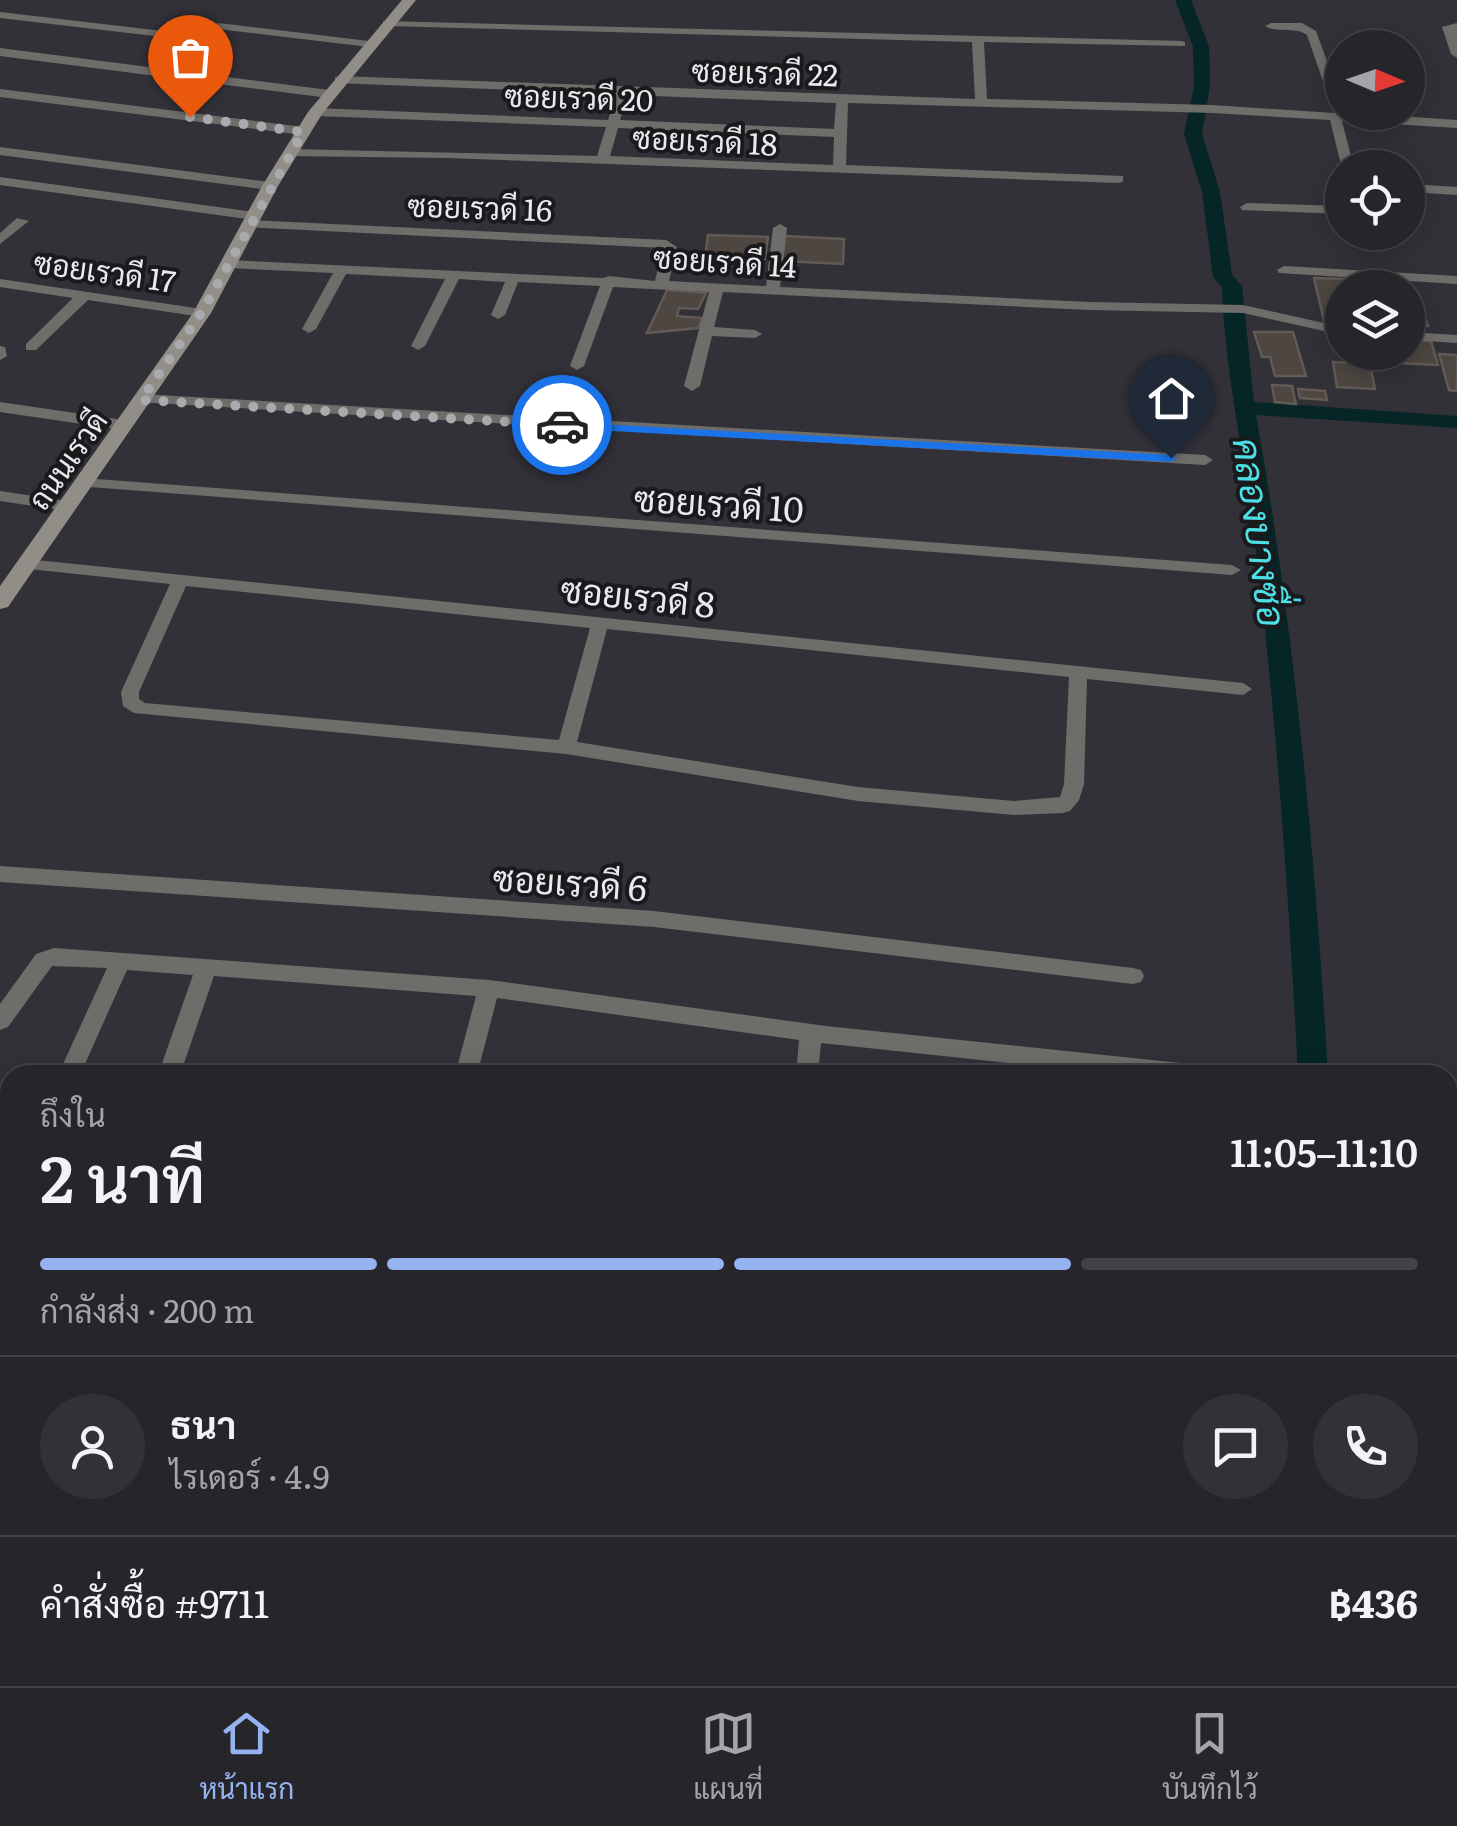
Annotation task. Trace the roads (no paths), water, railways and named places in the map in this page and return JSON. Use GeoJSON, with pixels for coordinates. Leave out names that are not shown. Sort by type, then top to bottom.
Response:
{"type":"FeatureCollection","features":[{"type":"Feature","properties":{"kind":"street","name":"ถนนเรวดี"},"geometry":{"type":"LineString","coordinates":[[0,602],[202,312],[270,186],[316,112],[409,0]]}},
{"type":"Feature","properties":{"kind":"street"},"geometry":{"type":"LineString","coordinates":[[0,15],[180,36],[218,26],[369,44]]}},
{"type":"Feature","properties":{"kind":"street"},"geometry":{"type":"LineString","coordinates":[[387,23],[1182,44]]}},
{"type":"Feature","properties":{"kind":"street"},"geometry":{"type":"LineString","coordinates":[[1271,26],[1302,26],[1312,32],[1325,74]]}},
{"type":"Feature","properties":{"kind":"street"},"geometry":{"type":"LineString","coordinates":[[1457,26],[1448,27],[1457,54]]}},
{"type":"Feature","properties":{"kind":"street"},"geometry":{"type":"LineString","coordinates":[[978,40],[981,104]]}},
{"type":"Feature","properties":{"kind":"street","name":"ซอยเรวดี 22"},"geometry":{"type":"LineString","coordinates":[[0,52],[334,87],[624,90],[1325,115]]}},
{"type":"Feature","properties":{"kind":"street"},"geometry":{"type":"LineString","coordinates":[[602,160],[624,90]]}},
{"type":"Feature","properties":{"kind":"street"},"geometry":{"type":"LineString","coordinates":[[0,93],[303,132]]}},
{"type":"Feature","properties":{"kind":"street"},"geometry":{"type":"LineString","coordinates":[[839,170],[842,99]]}},
{"type":"Feature","properties":{"kind":"street","name":"ซอยเรวดี 20"},"geometry":{"type":"LineString","coordinates":[[316,112],[840,133]]}},
{"type":"Feature","properties":{"kind":"street","name":"ซอยเรวดี 22"},"geometry":{"type":"LineString","coordinates":[[1425,122],[1457,124]]}},
{"type":"Feature","properties":{"kind":"street"},"geometry":{"type":"LineString","coordinates":[[0,151],[270,186]]}},
{"type":"Feature","properties":{"kind":"street","name":"ซอยเรวดี 18"},"geometry":{"type":"LineString","coordinates":[[290,153],[602,160],[1118,180]]}},
{"type":"Feature","properties":{"kind":"street"},"geometry":{"type":"LineString","coordinates":[[0,181],[252,220]]}},
{"type":"Feature","properties":{"kind":"street"},"geometry":{"type":"LineString","coordinates":[[1425,189],[1457,190]]}},
{"type":"Feature","properties":{"kind":"street"},"geometry":{"type":"LineString","coordinates":[[1248,207],[1325,209]]}},
{"type":"Feature","properties":{"kind":"street","name":"ซอยเรวดี 16"},"geometry":{"type":"LineString","coordinates":[[252,220],[666,244],[670,247],[662,283]]}},
{"type":"Feature","properties":{"kind":"street"},"geometry":{"type":"LineString","coordinates":[[0,240],[22,221]]}},
{"type":"Feature","properties":{"kind":"street"},"geometry":{"type":"LineString","coordinates":[[772,292],[780,228]]}},
{"type":"Feature","properties":{"kind":"street","name":"ซอยเรวดี 14"},"geometry":{"type":"LineString","coordinates":[[228,264],[1089,306],[1219,306],[1325,327]]}},
{"type":"Feature","properties":{"kind":"street"},"geometry":{"type":"LineString","coordinates":[[309,328],[342,269]]}},
{"type":"Feature","properties":{"kind":"street"},"geometry":{"type":"LineString","coordinates":[[1284,270],[1457,280]]}},
{"type":"Feature","properties":{"kind":"street"},"geometry":{"type":"LineString","coordinates":[[418,346],[456,274]]}},
{"type":"Feature","properties":{"kind":"street"},"geometry":{"type":"LineString","coordinates":[[498,315],[514,276]]}},
{"type":"Feature","properties":{"kind":"street"},"geometry":{"type":"LineString","coordinates":[[577,366],[610,280]]}},
{"type":"Feature","properties":{"kind":"street","name":"ซอยเรวดี 17"},"geometry":{"type":"LineString","coordinates":[[0,283],[202,312]]}},
{"type":"Feature","properties":{"kind":"street"},"geometry":{"type":"LineString","coordinates":[[692,386],[717,288]]}},
{"type":"Feature","properties":{"kind":"street"},"geometry":{"type":"LineString","coordinates":[[31,347],[84,295]]}},
{"type":"Feature","properties":{"kind":"street"},"geometry":{"type":"LineString","coordinates":[[708,332],[755,334]]}},
{"type":"Feature","properties":{"kind":"street"},"geometry":{"type":"LineString","coordinates":[[1425,337],[1457,338]]}},
{"type":"Feature","properties":{"kind":"street"},"geometry":{"type":"LineString","coordinates":[[141,400],[1206,460]]}},
{"type":"Feature","properties":{"kind":"street"},"geometry":{"type":"LineString","coordinates":[[0,407],[124,425]]}},
{"type":"Feature","properties":{"kind":"street","name":"ซอยเรวดี 10"},"geometry":{"type":"LineString","coordinates":[[82,483],[1232,570]]}},
{"type":"Feature","properties":{"kind":"street"},"geometry":{"type":"LineString","coordinates":[[0,496],[66,506]]}},
{"type":"Feature","properties":{"kind":"street","name":"ซอยเรวดี 8"},"geometry":{"type":"LineString","coordinates":[[26,564],[1242,689]]}},
{"type":"Feature","properties":{"kind":"street"},"geometry":{"type":"LineString","coordinates":[[180,581],[130,692],[130,702],[141,709],[566,747],[858,794],[1054,808],[1069,800],[1074,784],[1078,673]]}},
{"type":"Feature","properties":{"kind":"street"},"geometry":{"type":"LineString","coordinates":[[566,747],[600,624]]}},
{"type":"Feature","properties":{"kind":"street","name":"ซอยเรวดี 6"},"geometry":{"type":"LineString","coordinates":[[0,874],[654,919],[1134,976]]}},
{"type":"Feature","properties":{"kind":"street"},"geometry":{"type":"LineString","coordinates":[[0,1021],[44,960],[54,956],[489,988],[811,1034],[1112,1065]]}},
{"type":"Feature","properties":{"kind":"street"},"geometry":{"type":"LineString","coordinates":[[74,1065],[121,960]]}},
{"type":"Feature","properties":{"kind":"street"},"geometry":{"type":"LineString","coordinates":[[172,1065],[207,966]]}},
{"type":"Feature","properties":{"kind":"street"},"geometry":{"type":"LineString","coordinates":[[469,1065],[489,988]]}},
{"type":"Feature","properties":{"kind":"street"},"geometry":{"type":"LineString","coordinates":[[808,1065],[811,1034]]}},
{"type":"Feature","properties":{"kind":"waterway","name":"คลองบางซื่อ"},"geometry":{"type":"LineString","coordinates":[[1183,0],[1201,47],[1202,86],[1193,134],[1211,192],[1223,277],[1232,286],[1245,408]]}},
{"type":"Feature","properties":{"kind":"waterway"},"geometry":{"type":"LineString","coordinates":[[1245,408],[1457,422]]}},
{"type":"Feature","properties":{"kind":"waterway","name":"คลองบางซื่อ"},"geometry":{"type":"LineString","coordinates":[[1245,408],[1268,550],[1283,681],[1312,1065]]}}]}
